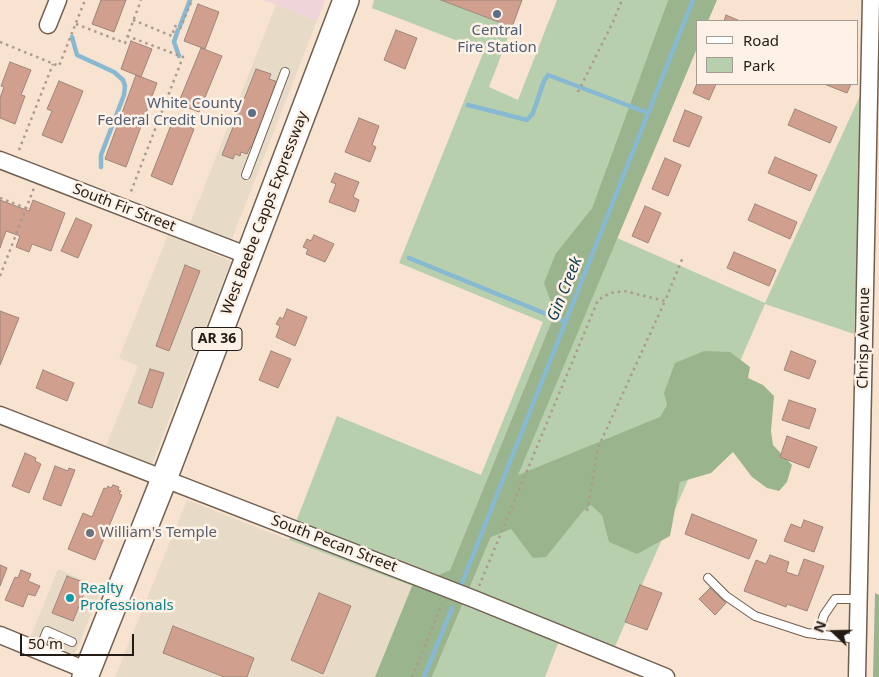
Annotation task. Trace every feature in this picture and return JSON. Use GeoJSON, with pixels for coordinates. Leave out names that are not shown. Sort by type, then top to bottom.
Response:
{"type":"FeatureCollection","features":[{"type":"Feature","properties":{"kind":"main road","name":"West Beebe Capps Expressway"},"geometry":{"type":"LineString","coordinates":[[86,674],[164,479],[346,0]]}},
{"type":"Feature","properties":{"kind":"street"},"geometry":{"type":"LineString","coordinates":[[48,26],[58,0]]}},
{"type":"Feature","properties":{"kind":"street","name":"Chrisp Avenue"},"geometry":{"type":"LineString","coordinates":[[857,677],[872,0]]}},
{"type":"Feature","properties":{"kind":"street","name":"South Fir Street"},"geometry":{"type":"LineString","coordinates":[[7,163],[249,256]]}},
{"type":"Feature","properties":{"kind":"street","name":"South Pecan Street"},"geometry":{"type":"LineString","coordinates":[[0,415],[448,588],[666,677]]}},
{"type":"Feature","properties":{"kind":"street"},"geometry":{"type":"LineString","coordinates":[[0,635],[39,651],[86,674]]}},
{"type":"Feature","properties":{"kind":"lane"},"geometry":{"type":"LineString","coordinates":[[246,175],[285,72]]}},
{"type":"Feature","properties":{"kind":"lane"},"geometry":{"type":"LineString","coordinates":[[708,578],[726,596],[755,616],[807,634],[858,639]]}},
{"type":"Feature","properties":{"kind":"lane"},"geometry":{"type":"LineString","coordinates":[[818,635],[824,615],[835,600],[859,599]]}},
{"type":"Feature","properties":{"kind":"lane"},"geometry":{"type":"LineString","coordinates":[[39,651],[47,631],[72,642]]}},
{"type":"Feature","properties":{"kind":"path"},"geometry":{"type":"LineString","coordinates":[[0,42],[59,66],[85,0]]}},
{"type":"Feature","properties":{"kind":"path"},"geometry":{"type":"LineString","coordinates":[[76,24],[125,43],[141,0]]}},
{"type":"Feature","properties":{"kind":"path"},"geometry":{"type":"LineString","coordinates":[[133,20],[172,36],[175,26],[180,29],[192,0]]}},
{"type":"Feature","properties":{"kind":"path"},"geometry":{"type":"LineString","coordinates":[[578,92],[614,22],[622,0]]}},
{"type":"Feature","properties":{"kind":"path"},"geometry":{"type":"LineString","coordinates":[[125,208],[183,57],[127,36]]}},
{"type":"Feature","properties":{"kind":"path"},"geometry":{"type":"LineString","coordinates":[[7,163],[53,64]]}},
{"type":"Feature","properties":{"kind":"path"},"geometry":{"type":"LineString","coordinates":[[0,276],[39,175]]}},
{"type":"Feature","properties":{"kind":"path"},"geometry":{"type":"LineString","coordinates":[[0,198],[26,208]]}},
{"type":"Feature","properties":{"kind":"path"},"geometry":{"type":"LineString","coordinates":[[587,511],[598,448],[683,257]]}},
{"type":"Feature","properties":{"kind":"path"},"geometry":{"type":"LineString","coordinates":[[474,599],[598,300],[610,293],[624,291],[665,301]]}},
{"type":"Feature","properties":{"kind":"path"},"geometry":{"type":"LineString","coordinates":[[412,677],[448,588]]}},
{"type":"Feature","properties":{"kind":"shaded area"},"geometry":{"type":"Polygon","coordinates":[[[264,0],[325,0],[317,21],[264,0]]]}},
{"type":"Feature","properties":{"kind":"shaded area"},"geometry":{"type":"Polygon","coordinates":[[[276,5],[317,21],[230,244],[188,228],[276,5]]]}},
{"type":"Feature","properties":{"kind":"shaded area"},"geometry":{"type":"Polygon","coordinates":[[[168,235],[231,261],[152,464],[106,446],[138,366],[119,358],[168,235]]]}},
{"type":"Feature","properties":{"kind":"shaded area"},"geometry":{"type":"Polygon","coordinates":[[[187,500],[412,586],[375,677],[115,677],[187,500]]]}},
{"type":"Feature","properties":{"kind":"shaded area"},"geometry":{"type":"Polygon","coordinates":[[[58,569],[102,588],[74,656],[30,638],[58,569]]]}},
{"type":"Feature","properties":{"kind":"green space"},"geometry":{"type":"Polygon","coordinates":[[[374,0],[441,0],[512,27],[489,87],[518,100],[557,0],[668,0],[592,208],[556,253],[555,313],[450,570],[412,586],[289,540],[337,416],[481,475],[543,322],[399,263],[484,51],[372,8],[374,0]]]}},
{"type":"Feature","properties":{"kind":"green space"},"geometry":{"type":"Polygon","coordinates":[[[668,0],[717,0],[708,20],[696,20],[696,51],[518,475],[660,417],[667,405],[664,393],[675,363],[704,351],[730,352],[750,367],[748,378],[763,385],[774,396],[771,431],[773,445],[792,465],[787,482],[779,491],[767,488],[752,477],[733,452],[711,473],[680,482],[670,536],[637,554],[609,542],[602,515],[591,505],[583,511],[546,557],[533,558],[511,529],[491,537],[432,677],[375,677],[412,586],[450,570],[555,313],[544,283],[556,253],[592,208],[668,0]]]}},
{"type":"Feature","properties":{"kind":"green space"},"geometry":{"type":"Polygon","coordinates":[[[864,87],[854,334],[765,304],[613,651],[468,592],[617,238],[765,303],[864,87]]]}},
{"type":"Feature","properties":{"kind":"green space"},"geometry":{"type":"Polygon","coordinates":[[[875,593],[879,595],[879,677],[873,677],[875,593]]]}},
{"type":"Feature","properties":{"kind":"green space"},"geometry":{"type":"Polygon","coordinates":[[[463,604],[559,641],[545,677],[432,677],[463,604]]]}},
{"type":"Feature","properties":{"kind":"building"},"geometry":{"type":"Polygon","coordinates":[[[101,0],[126,0],[114,32],[92,24],[101,0]]]}},
{"type":"Feature","properties":{"kind":"building","name":"Central Fire Station"},"geometry":{"type":"Polygon","coordinates":[[[441,0],[522,0],[512,27],[441,0]]]}},
{"type":"Feature","properties":{"kind":"building"},"geometry":{"type":"Polygon","coordinates":[[[198,4],[219,12],[205,49],[184,41],[198,4]]]}},
{"type":"Feature","properties":{"kind":"building"},"geometry":{"type":"Polygon","coordinates":[[[726,15],[738,20],[724,20],[726,15]]]}},
{"type":"Feature","properties":{"kind":"building"},"geometry":{"type":"Polygon","coordinates":[[[396,30],[417,38],[405,69],[384,60],[396,30]]]}},
{"type":"Feature","properties":{"kind":"building"},"geometry":{"type":"Polygon","coordinates":[[[131,41],[152,49],[141,77],[121,69],[131,41]]]}},
{"type":"Feature","properties":{"kind":"building"},"geometry":{"type":"Polygon","coordinates":[[[201,48],[222,56],[199,112],[178,104],[201,48]]]}},
{"type":"Feature","properties":{"kind":"building"},"geometry":{"type":"Polygon","coordinates":[[[10,62],[31,70],[21,95],[25,96],[15,124],[0,118],[0,98],[4,87],[1,86],[10,62]]]}},
{"type":"Feature","properties":{"kind":"building","name":"White County Federal Credit Union"},"geometry":{"type":"Polygon","coordinates":[[[256,69],[271,74],[269,79],[278,82],[257,134],[265,137],[260,149],[254,146],[253,148],[250,147],[247,154],[241,152],[240,156],[235,154],[233,159],[222,155],[256,69]]]}},
{"type":"Feature","properties":{"kind":"building"},"geometry":{"type":"Polygon","coordinates":[[[136,75],[157,83],[126,167],[105,159],[136,75]]]}},
{"type":"Feature","properties":{"kind":"building"},"geometry":{"type":"Polygon","coordinates":[[[59,81],[83,91],[62,143],[42,135],[52,111],[47,109],[59,81]]]}},
{"type":"Feature","properties":{"kind":"building"},"geometry":{"type":"Polygon","coordinates":[[[696,85],[716,85],[709,100],[693,93],[696,85]]]}},
{"type":"Feature","properties":{"kind":"building"},"geometry":{"type":"Polygon","coordinates":[[[827,85],[851,85],[847,93],[827,85]]]}},
{"type":"Feature","properties":{"kind":"building"},"geometry":{"type":"Polygon","coordinates":[[[795,109],[837,127],[830,143],[788,125],[795,109]]]}},
{"type":"Feature","properties":{"kind":"building"},"geometry":{"type":"Polygon","coordinates":[[[685,110],[702,117],[689,147],[673,141],[685,110]]]}},
{"type":"Feature","properties":{"kind":"building"},"geometry":{"type":"Polygon","coordinates":[[[359,118],[379,126],[372,145],[376,147],[370,162],[345,152],[359,118]]]}},
{"type":"Feature","properties":{"kind":"building"},"geometry":{"type":"Polygon","coordinates":[[[173,120],[194,129],[172,185],[151,176],[173,120]]]}},
{"type":"Feature","properties":{"kind":"building"},"geometry":{"type":"Polygon","coordinates":[[[775,157],[817,175],[810,191],[768,173],[775,157]]]}},
{"type":"Feature","properties":{"kind":"building"},"geometry":{"type":"Polygon","coordinates":[[[665,158],[681,165],[668,196],[652,189],[665,158]]]}},
{"type":"Feature","properties":{"kind":"building"},"geometry":{"type":"Polygon","coordinates":[[[335,173],[359,182],[353,197],[359,200],[355,212],[329,202],[336,184],[331,182],[335,173]]]}},
{"type":"Feature","properties":{"kind":"building"},"geometry":{"type":"Polygon","coordinates":[[[0,200],[29,211],[33,200],[65,213],[51,251],[32,244],[29,252],[16,247],[20,236],[6,231],[0,248],[0,200]]]}},
{"type":"Feature","properties":{"kind":"building"},"geometry":{"type":"Polygon","coordinates":[[[755,204],[797,222],[790,239],[748,220],[755,204]]]}},
{"type":"Feature","properties":{"kind":"building"},"geometry":{"type":"Polygon","coordinates":[[[645,206],[661,213],[648,243],[632,236],[645,206]]]}},
{"type":"Feature","properties":{"kind":"building"},"geometry":{"type":"Polygon","coordinates":[[[76,218],[92,225],[78,258],[61,251],[76,218]]]}},
{"type":"Feature","properties":{"kind":"building"},"geometry":{"type":"Polygon","coordinates":[[[314,235],[334,244],[325,262],[306,254],[308,249],[303,247],[307,239],[311,241],[314,235]]]}},
{"type":"Feature","properties":{"kind":"building"},"geometry":{"type":"Polygon","coordinates":[[[734,252],[776,270],[769,286],[727,268],[734,252]]]}},
{"type":"Feature","properties":{"kind":"building"},"geometry":{"type":"Polygon","coordinates":[[[185,265],[200,271],[169,351],[156,346],[185,265]]]}},
{"type":"Feature","properties":{"kind":"building"},"geometry":{"type":"Polygon","coordinates":[[[287,309],[307,317],[295,346],[276,337],[280,326],[276,324],[280,317],[283,319],[287,309]]]}},
{"type":"Feature","properties":{"kind":"building"},"geometry":{"type":"Polygon","coordinates":[[[0,311],[19,318],[0,365],[0,311]]]}},
{"type":"Feature","properties":{"kind":"building"},"geometry":{"type":"Polygon","coordinates":[[[271,351],[291,359],[278,388],[259,380],[271,351]]]}},
{"type":"Feature","properties":{"kind":"building"},"geometry":{"type":"Polygon","coordinates":[[[791,351],[816,361],[809,379],[784,370],[791,351]]]}},
{"type":"Feature","properties":{"kind":"building"},"geometry":{"type":"Polygon","coordinates":[[[150,369],[164,373],[152,408],[138,403],[150,369]]]}},
{"type":"Feature","properties":{"kind":"building"},"geometry":{"type":"Polygon","coordinates":[[[43,370],[74,383],[67,401],[36,388],[43,370]]]}},
{"type":"Feature","properties":{"kind":"building"},"geometry":{"type":"Polygon","coordinates":[[[789,400],[816,409],[809,429],[782,420],[789,400]]]}},
{"type":"Feature","properties":{"kind":"building"},"geometry":{"type":"Polygon","coordinates":[[[787,436],[817,447],[809,468],[780,457],[787,436]]]}},
{"type":"Feature","properties":{"kind":"building"},"geometry":{"type":"Polygon","coordinates":[[[25,453],[36,458],[35,461],[41,464],[29,493],[12,486],[25,453]]]}},
{"type":"Feature","properties":{"kind":"building"},"geometry":{"type":"Polygon","coordinates":[[[55,466],[68,471],[69,468],[75,470],[61,506],[43,499],[55,466]]]}},
{"type":"Feature","properties":{"kind":"building","name":"William's Temple"},"geometry":{"type":"Polygon","coordinates":[[[113,485],[119,487],[118,490],[121,491],[119,494],[122,495],[95,560],[68,549],[83,513],[92,517],[104,488],[106,489],[108,486],[111,488],[113,485]]]}},
{"type":"Feature","properties":{"kind":"building"},"geometry":{"type":"Polygon","coordinates":[[[692,514],[757,540],[749,559],[685,534],[692,514]]]}},
{"type":"Feature","properties":{"kind":"building"},"geometry":{"type":"Polygon","coordinates":[[[804,520],[823,527],[814,552],[784,541],[791,524],[801,528],[804,520]]]}},
{"type":"Feature","properties":{"kind":"building"},"geometry":{"type":"Polygon","coordinates":[[[770,555],[789,562],[786,572],[798,576],[804,559],[824,566],[807,611],[787,604],[786,607],[744,591],[756,560],[766,564],[770,555]]]}},
{"type":"Feature","properties":{"kind":"building"},"geometry":{"type":"Polygon","coordinates":[[[0,565],[7,568],[0,586],[0,565]]]}},
{"type":"Feature","properties":{"kind":"building"},"geometry":{"type":"Polygon","coordinates":[[[21,570],[31,574],[28,581],[40,586],[35,596],[28,594],[23,607],[5,600],[15,577],[18,578],[21,570]]]}},
{"type":"Feature","properties":{"kind":"building","name":"Realty Professionals"},"geometry":{"type":"Polygon","coordinates":[[[67,576],[88,584],[73,621],[52,613],[67,576]]]}},
{"type":"Feature","properties":{"kind":"building"},"geometry":{"type":"Polygon","coordinates":[[[640,585],[662,593],[647,630],[625,622],[640,585]]]}},
{"type":"Feature","properties":{"kind":"building"},"geometry":{"type":"Polygon","coordinates":[[[710,588],[726,603],[715,615],[699,599],[710,588]]]}},
{"type":"Feature","properties":{"kind":"building"},"geometry":{"type":"Polygon","coordinates":[[[319,593],[351,606],[323,674],[291,660],[319,593]]]}},
{"type":"Feature","properties":{"kind":"building"},"geometry":{"type":"Polygon","coordinates":[[[173,626],[254,658],[247,677],[224,677],[163,653],[173,626]]]}},
{"type":"Feature","properties":{"kind":"waterway"},"geometry":{"type":"LineString","coordinates":[[180,26],[190,0]]}},
{"type":"Feature","properties":{"kind":"waterway","name":"Gin Creek"},"geometry":{"type":"LineString","coordinates":[[460,588],[693,0]]}},
{"type":"Feature","properties":{"kind":"waterway"},"geometry":{"type":"LineString","coordinates":[[178,30],[174,42],[179,56]]}},
{"type":"Feature","properties":{"kind":"waterway"},"geometry":{"type":"LineString","coordinates":[[72,37],[77,55],[114,72],[123,80],[125,86],[124,95],[101,155],[101,167]]}},
{"type":"Feature","properties":{"kind":"waterway"},"geometry":{"type":"LineString","coordinates":[[468,105],[527,120],[533,113],[544,81],[548,75],[648,113]]}},
{"type":"Feature","properties":{"kind":"waterway"},"geometry":{"type":"LineString","coordinates":[[409,258],[566,322]]}},
{"type":"Feature","properties":{"kind":"waterway","name":"Gin Creek"},"geometry":{"type":"LineString","coordinates":[[424,677],[452,608]]}},
{"type":"Feature","properties":{"kind":"place","name":"Central Fire Station"},"geometry":{"type":"Point","coordinates":[497,14]}},
{"type":"Feature","properties":{"kind":"place","name":"White County Federal Credit Union"},"geometry":{"type":"Point","coordinates":[252,113]}},
{"type":"Feature","properties":{"kind":"place","name":"William's Temple"},"geometry":{"type":"Point","coordinates":[90,533]}},
{"type":"Feature","properties":{"kind":"place","name":"Realty Professionals"},"geometry":{"type":"Point","coordinates":[70,598]}}]}
